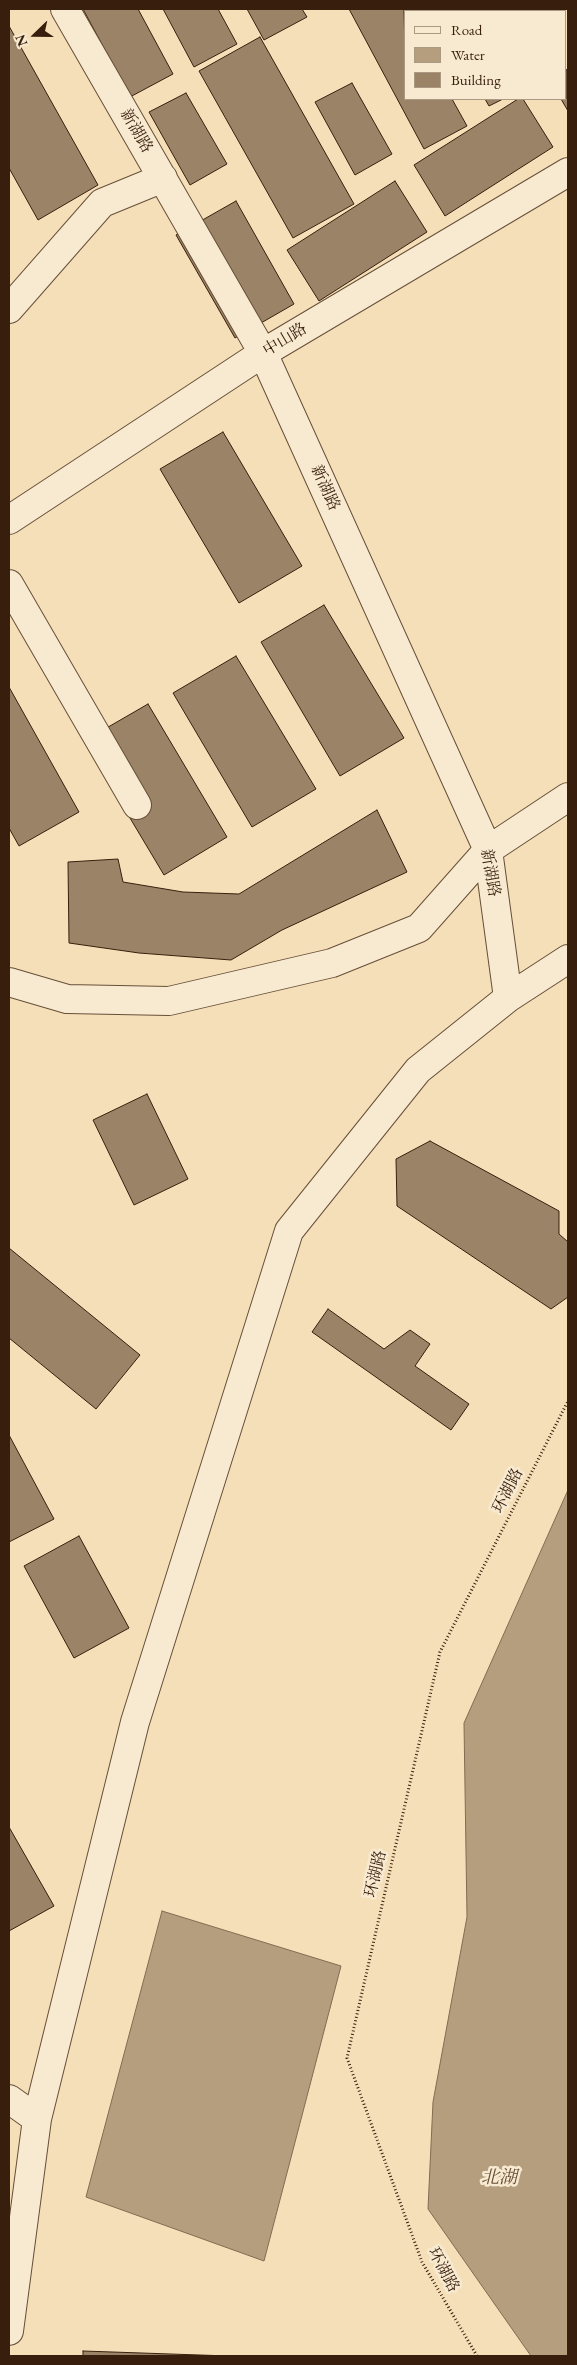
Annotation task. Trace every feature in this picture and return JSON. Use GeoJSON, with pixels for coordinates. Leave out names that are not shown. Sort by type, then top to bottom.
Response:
{"type":"FeatureCollection","features":[{"type":"Feature","properties":{"kind":"street","name":"新湖路"},"geometry":{"type":"LineString","coordinates":[[64,9],[263,353],[488,850],[508,998]]}},
{"type":"Feature","properties":{"kind":"street","name":"中山路"},"geometry":{"type":"LineString","coordinates":[[9,520],[263,353],[568,172]]}},
{"type":"Feature","properties":{"kind":"street"},"geometry":{"type":"LineString","coordinates":[[9,309],[102,203],[163,178]]}},
{"type":"Feature","properties":{"kind":"street"},"geometry":{"type":"LineString","coordinates":[[9,584],[138,805]]}},
{"type":"Feature","properties":{"kind":"street"},"geometry":{"type":"LineString","coordinates":[[9,982],[67,998],[169,1001],[332,963],[419,928],[488,850],[568,797]]}},
{"type":"Feature","properties":{"kind":"street"},"geometry":{"type":"LineString","coordinates":[[9,2331],[37,2118],[135,1722],[289,1231],[418,1070],[508,998],[568,959]]}},
{"type":"Feature","properties":{"kind":"street"},"geometry":{"type":"LineString","coordinates":[[9,2099],[37,2118]]}},
{"type":"Feature","properties":{"kind":"path","name":"环湖路"},"geometry":{"type":"LineString","coordinates":[[477,2356],[422,2262],[346,2058],[440,1652],[568,1401]]}},
{"type":"Feature","properties":{"kind":"water","name":"北湖"},"geometry":{"type":"Polygon","coordinates":[[[568,1490],[568,2356],[531,2356],[428,2209],[433,2102],[467,1917],[464,1723],[568,1490]]]}},
{"type":"Feature","properties":{"kind":"water"},"geometry":{"type":"Polygon","coordinates":[[[162,1911],[341,1966],[264,2261],[86,2197],[162,1911]]]}},
{"type":"Feature","properties":{"kind":"building"},"geometry":{"type":"Polygon","coordinates":[[[83,9],[138,9],[173,74],[130,97],[83,9]]]}},
{"type":"Feature","properties":{"kind":"building"},"geometry":{"type":"Polygon","coordinates":[[[163,9],[218,9],[237,44],[194,67],[163,9]]]}},
{"type":"Feature","properties":{"kind":"building"},"geometry":{"type":"Polygon","coordinates":[[[247,9],[302,9],[307,17],[264,40],[247,9]]]}},
{"type":"Feature","properties":{"kind":"building"},"geometry":{"type":"Polygon","coordinates":[[[349,9],[404,9],[404,100],[453,100],[467,126],[424,149],[349,9]]]}},
{"type":"Feature","properties":{"kind":"building"},"geometry":{"type":"Polygon","coordinates":[[[437,9],[492,10],[438,10],[437,9]]]}},
{"type":"Feature","properties":{"kind":"building"},"geometry":{"type":"Polygon","coordinates":[[[510,9],[541,9],[539,10],[510,9]]]}},
{"type":"Feature","properties":{"kind":"building"},"geometry":{"type":"Polygon","coordinates":[[[9,26],[98,185],[38,220],[9,168],[9,26]]]}},
{"type":"Feature","properties":{"kind":"building"},"geometry":{"type":"Polygon","coordinates":[[[260,37],[354,204],[293,238],[199,71],[260,37]]]}},
{"type":"Feature","properties":{"kind":"building"},"geometry":{"type":"Polygon","coordinates":[[[567,70],[568,111],[562,100],[567,100],[567,70]]]}},
{"type":"Feature","properties":{"kind":"building"},"geometry":{"type":"Polygon","coordinates":[[[352,83],[392,154],[355,175],[315,102],[352,83]]]}},
{"type":"Feature","properties":{"kind":"building"},"geometry":{"type":"Polygon","coordinates":[[[186,93],[227,164],[190,185],[149,112],[186,93]]]}},
{"type":"Feature","properties":{"kind":"building"},"geometry":{"type":"Polygon","coordinates":[[[486,100],[501,100],[489,106],[486,100]]]}},
{"type":"Feature","properties":{"kind":"building"},"geometry":{"type":"Polygon","coordinates":[[[516,100],[524,100],[553,147],[445,216],[414,165],[516,100]]]}},
{"type":"Feature","properties":{"kind":"building"},"geometry":{"type":"Polygon","coordinates":[[[395,181],[427,232],[319,301],[287,250],[395,181]]]}},
{"type":"Feature","properties":{"kind":"building"},"geometry":{"type":"Polygon","coordinates":[[[236,201],[294,304],[235,338],[176,235],[236,201]]]}},
{"type":"Feature","properties":{"kind":"building"},"geometry":{"type":"Polygon","coordinates":[[[223,432],[302,566],[239,603],[160,469],[223,432]]]}},
{"type":"Feature","properties":{"kind":"building"},"geometry":{"type":"Polygon","coordinates":[[[324,605],[404,738],[340,776],[261,642],[324,605]]]}},
{"type":"Feature","properties":{"kind":"building"},"geometry":{"type":"Polygon","coordinates":[[[236,656],[316,789],[252,827],[173,693],[236,656]]]}},
{"type":"Feature","properties":{"kind":"building"},"geometry":{"type":"Polygon","coordinates":[[[9,687],[79,812],[19,846],[9,828],[9,687]]]}},
{"type":"Feature","properties":{"kind":"building"},"geometry":{"type":"Polygon","coordinates":[[[148,704],[227,837],[164,875],[84,741],[148,704]]]}},
{"type":"Feature","properties":{"kind":"building"},"geometry":{"type":"Polygon","coordinates":[[[377,810],[407,872],[282,930],[231,960],[139,953],[69,943],[68,862],[118,859],[123,882],[183,892],[239,894],[377,810]]]}},
{"type":"Feature","properties":{"kind":"building"},"geometry":{"type":"Polygon","coordinates":[[[147,1094],[188,1179],[134,1205],[93,1120],[147,1094]]]}},
{"type":"Feature","properties":{"kind":"building"},"geometry":{"type":"Polygon","coordinates":[[[430,1141],[559,1211],[559,1234],[568,1242],[568,1297],[551,1309],[397,1206],[396,1159],[430,1141]]]}},
{"type":"Feature","properties":{"kind":"building"},"geometry":{"type":"Polygon","coordinates":[[[9,1248],[140,1355],[96,1409],[9,1338],[9,1248]]]}},
{"type":"Feature","properties":{"kind":"building"},"geometry":{"type":"Polygon","coordinates":[[[328,1309],[384,1349],[410,1330],[430,1344],[415,1366],[469,1404],[451,1430],[312,1332],[328,1309]]]}},
{"type":"Feature","properties":{"kind":"building"},"geometry":{"type":"Polygon","coordinates":[[[9,1435],[54,1519],[9,1542],[9,1435]]]}},
{"type":"Feature","properties":{"kind":"building"},"geometry":{"type":"Polygon","coordinates":[[[79,1536],[129,1628],[74,1658],[24,1566],[79,1536]]]}},
{"type":"Feature","properties":{"kind":"building"},"geometry":{"type":"Polygon","coordinates":[[[9,1827],[54,1906],[9,1931],[9,1827]]]}},
{"type":"Feature","properties":{"kind":"building"},"geometry":{"type":"Polygon","coordinates":[[[83,2351],[229,2356],[83,2356],[83,2351]]]}}]}
